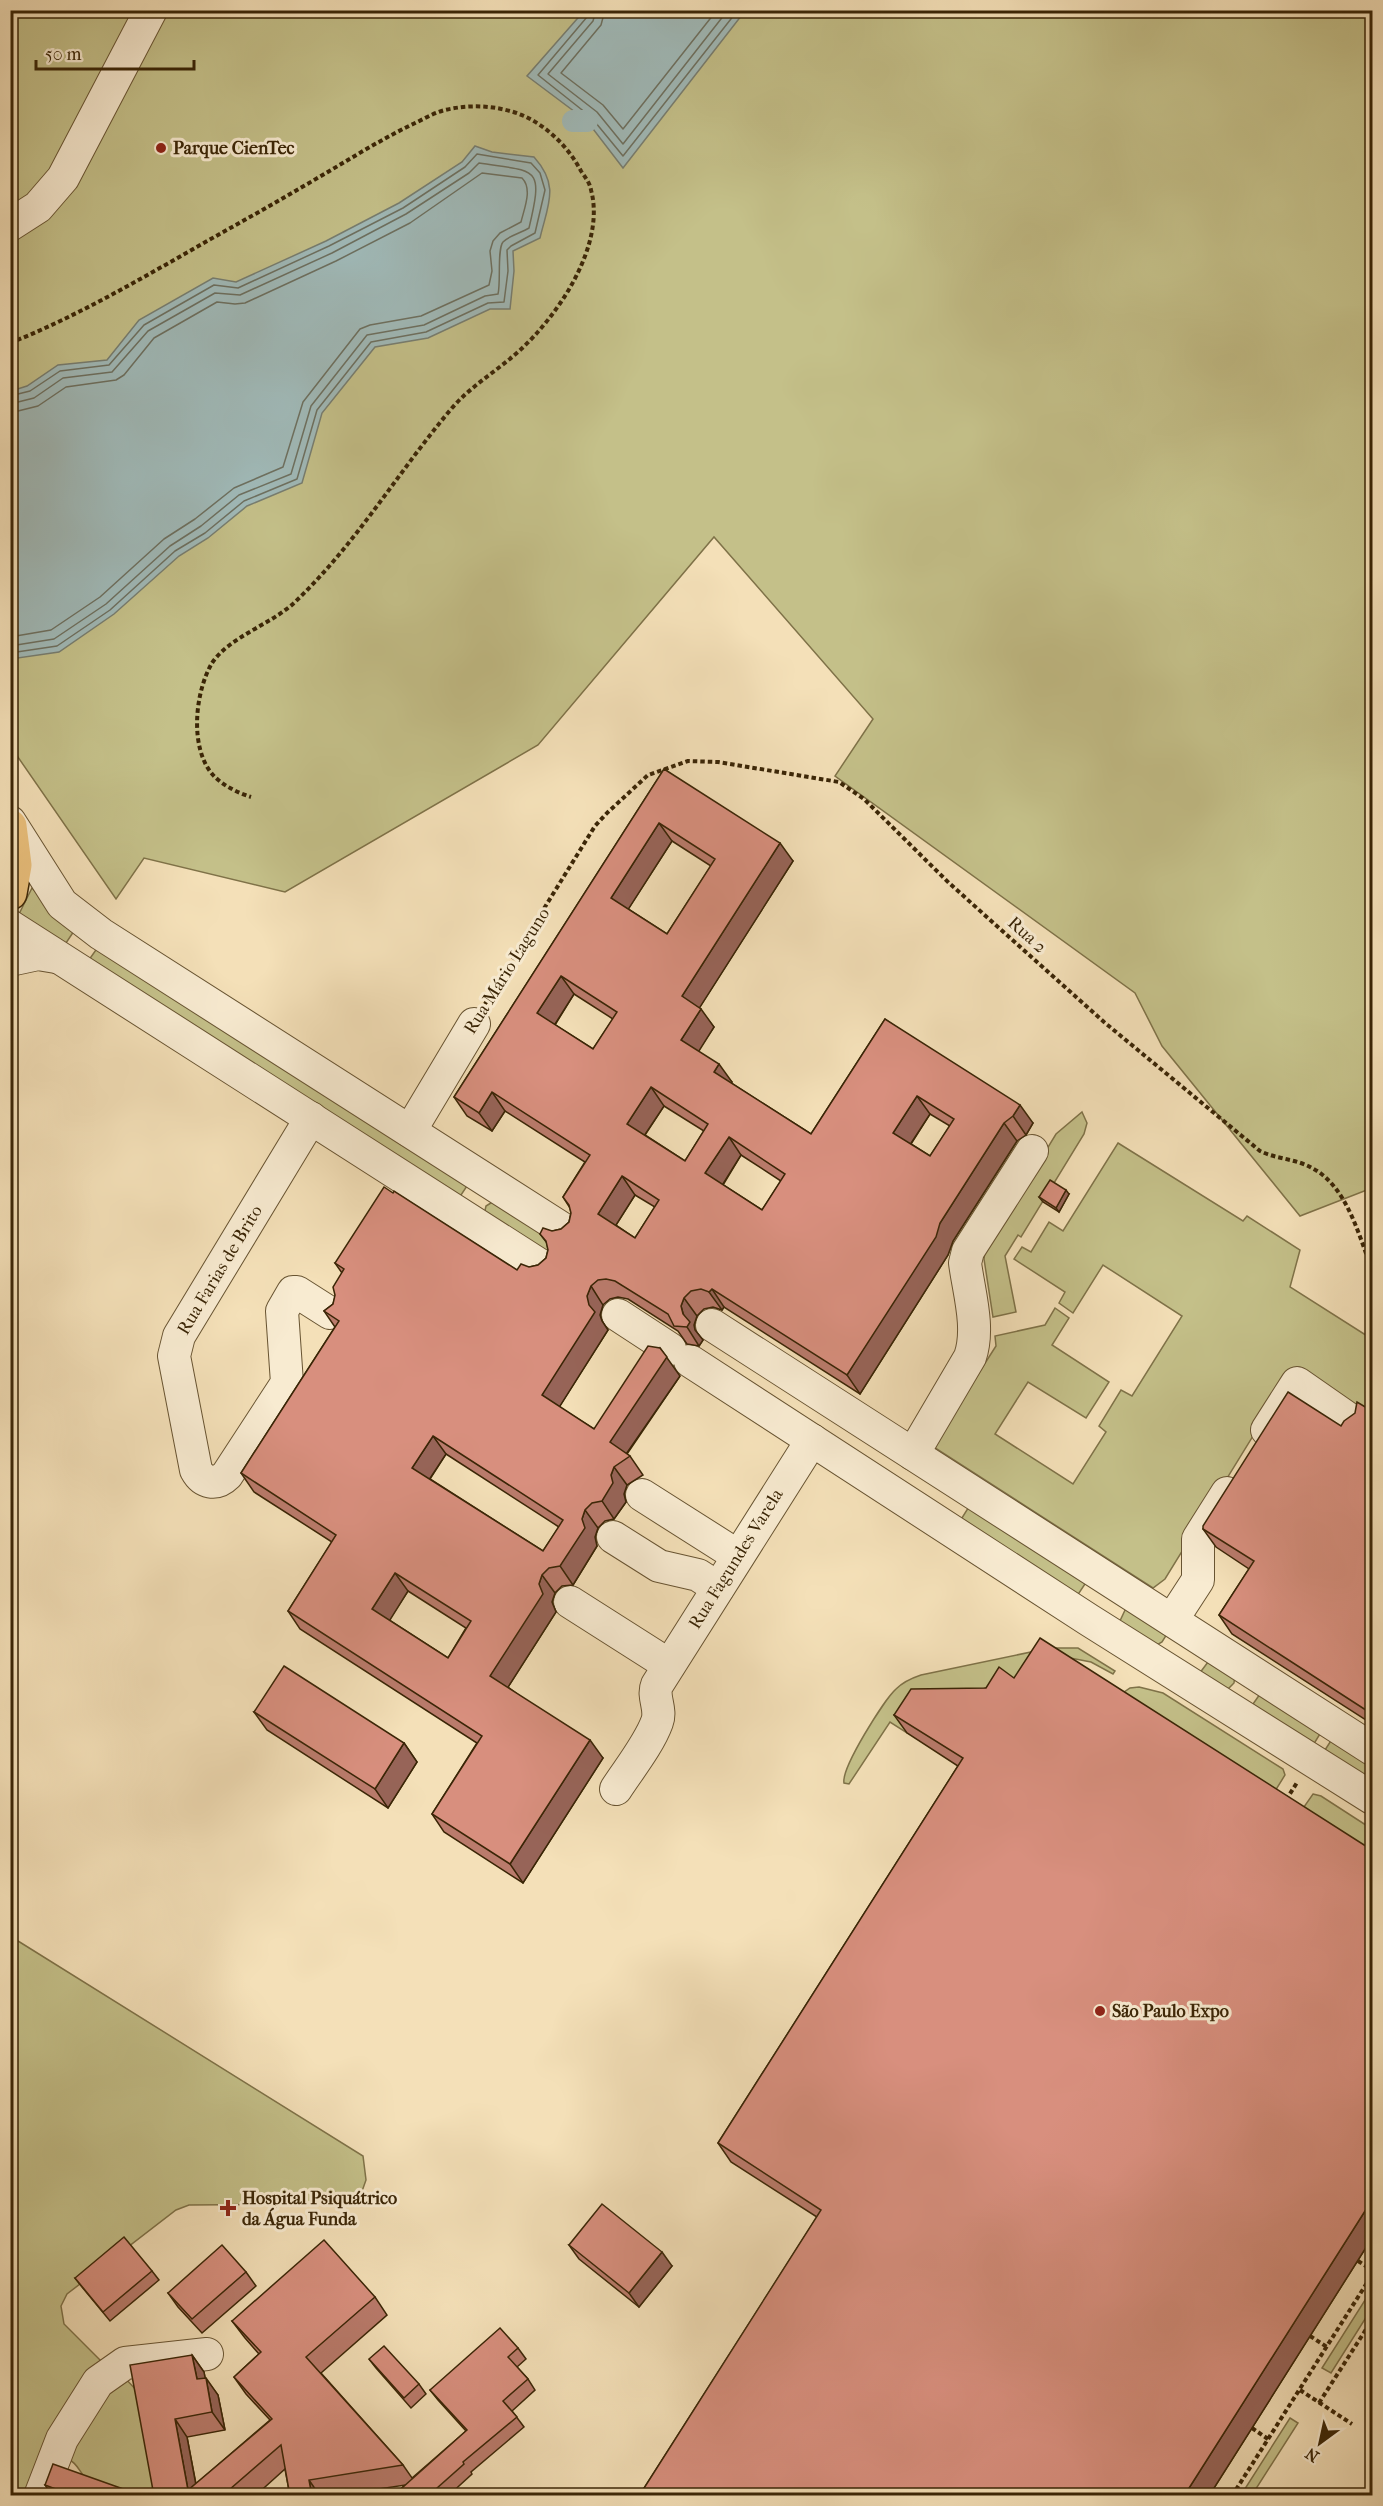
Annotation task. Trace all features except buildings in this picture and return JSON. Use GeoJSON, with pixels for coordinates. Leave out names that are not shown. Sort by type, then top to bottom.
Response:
{"type":"FeatureCollection","features":[{"type":"Feature","properties":{"kind":"main road"},"geometry":{"type":"LineString","coordinates":[[10,826],[12,876]]}},
{"type":"Feature","properties":{"kind":"lane"},"geometry":{"type":"LineString","coordinates":[[10,225],[38,207],[63,178],[151,10]]}},
{"type":"Feature","properties":{"kind":"lane"},"geometry":{"type":"LineString","coordinates":[[10,822],[62,904],[70,912],[566,1231]]}},
{"type":"Feature","properties":{"kind":"lane"},"geometry":{"type":"LineString","coordinates":[[10,926],[543,1267]]}},
{"type":"Feature","properties":{"kind":"lane"},"geometry":{"type":"LineString","coordinates":[[10,960],[38,954],[57,957]]}},
{"type":"Feature","properties":{"kind":"lane","name":"Rua Mário Laguno"},"geometry":{"type":"LineString","coordinates":[[410,1131],[474,1024]]}},
{"type":"Feature","properties":{"kind":"lane","name":"Rua Farias de Brito"},"geometry":{"type":"LineString","coordinates":[[311,1118],[175,1346],[174,1356],[196,1470],[205,1480],[213,1482],[227,1475],[287,1383],[282,1311],[293,1292],[297,1292],[330,1313]]}},
{"type":"Feature","properties":{"kind":"lane"},"geometry":{"type":"LineString","coordinates":[[913,1454],[970,1358],[974,1345],[965,1263],[968,1251],[1032,1151]]}},
{"type":"Feature","properties":{"kind":"lane"},"geometry":{"type":"LineString","coordinates":[[461,1215],[484,1179]]}},
{"type":"Feature","properties":{"kind":"lane"},"geometry":{"type":"LineString","coordinates":[[618,1315],[1089,1620],[1372,1798]]}},
{"type":"Feature","properties":{"kind":"lane"},"geometry":{"type":"LineString","coordinates":[[712,1325],[1372,1749]]}},
{"type":"Feature","properties":{"kind":"lane"},"geometry":{"type":"LineString","coordinates":[[1172,1620],[1198,1580],[1198,1539],[1297,1383],[1353,1422]]}},
{"type":"Feature","properties":{"kind":"lane","name":"Rua Fagundes Varela"},"geometry":{"type":"LineString","coordinates":[[665,1672],[812,1440]]}},
{"type":"Feature","properties":{"kind":"lane"},"geometry":{"type":"LineString","coordinates":[[927,1514],[950,1478]]}},
{"type":"Feature","properties":{"kind":"lane"},"geometry":{"type":"LineString","coordinates":[[642,1495],[738,1556]]}},
{"type":"Feature","properties":{"kind":"lane"},"geometry":{"type":"LineString","coordinates":[[613,1537],[659,1566],[698,1575],[718,1588]]}},
{"type":"Feature","properties":{"kind":"lane"},"geometry":{"type":"LineString","coordinates":[[1089,1620],[1113,1583]]}},
{"type":"Feature","properties":{"kind":"lane"},"geometry":{"type":"LineString","coordinates":[[570,1602],[665,1672],[655,1690],[659,1711],[656,1724],[616,1789]]}},
{"type":"Feature","properties":{"kind":"lane"},"geometry":{"type":"LineString","coordinates":[[40,2496],[62,2439],[98,2382],[125,2363],[207,2354]]}},
{"type":"Feature","properties":{"kind":"path"},"geometry":{"type":"LineString","coordinates":[[10,343],[48,328],[108,297],[384,139],[441,111],[476,105],[513,111],[550,131],[575,160],[591,188],[594,217],[587,252],[575,280],[551,315],[520,351],[466,392],[419,448],[351,541],[310,587],[290,607],[227,648],[214,660],[204,681],[195,725],[198,737],[214,777],[251,797]]}},
{"type":"Feature","properties":{"kind":"path","name":"Rua 2"},"geometry":{"type":"LineString","coordinates":[[607,813],[648,775],[688,761],[718,762],[820,778],[839,782],[853,790],[949,883],[1044,968],[1260,1151],[1274,1158],[1312,1167],[1323,1175],[1345,1204],[1372,1270]]}},
{"type":"Feature","properties":{"kind":"path","name":"Rua Mário Laguno"},"geometry":{"type":"LineString","coordinates":[[474,1024],[595,826],[607,813]]}},
{"type":"Feature","properties":{"kind":"path"},"geometry":{"type":"LineString","coordinates":[[1358,2261],[1372,2270]]}},
{"type":"Feature","properties":{"kind":"path"},"geometry":{"type":"LineString","coordinates":[[1232,2496],[1372,2275]]}},
{"type":"Feature","properties":{"kind":"path"},"geometry":{"type":"LineString","coordinates":[[1319,2403],[1372,2320]]}},
{"type":"Feature","properties":{"kind":"path"},"geometry":{"type":"LineString","coordinates":[[1310,2336],[1327,2347]]}},
{"type":"Feature","properties":{"kind":"path"},"geometry":{"type":"LineString","coordinates":[[1300,2390],[1352,2424]]}},
{"type":"Feature","properties":{"kind":"path"},"geometry":{"type":"LineString","coordinates":[[1252,2428],[1268,2439]]}},
{"type":"Feature","properties":{"kind":"shaded area"},"geometry":{"type":"Polygon","coordinates":[[[10,11],[1372,11],[1372,1188],[1300,1216],[1162,1046],[1135,993],[835,776],[873,719],[714,537],[538,745],[285,892],[144,858],[116,899],[11,747],[10,11]]]}},
{"type":"Feature","properties":{"kind":"shaded area"},"geometry":{"type":"Polygon","coordinates":[[[32,888],[74,931],[62,949],[18,916],[32,888]]]}},
{"type":"Feature","properties":{"kind":"shaded area"},"geometry":{"type":"Polygon","coordinates":[[[98,947],[469,1183],[457,1201],[86,964],[98,947]]]}},
{"type":"Feature","properties":{"kind":"shaded area"},"geometry":{"type":"Polygon","coordinates":[[[1082,1112],[1087,1123],[1084,1134],[1021,1237],[1018,1235],[1005,1256],[1016,1312],[993,1317],[984,1259],[985,1251],[1056,1134],[1082,1112]]]}},
{"type":"Feature","properties":{"kind":"shaded area"},"geometry":{"type":"Polygon","coordinates":[[[1118,1143],[1243,1221],[1247,1216],[1300,1250],[1290,1287],[1372,1339],[1372,1421],[1293,1371],[1165,1579],[1153,1588],[932,1446],[996,1346],[995,1336],[1045,1325],[1055,1308],[1069,1318],[1052,1345],[1109,1382],[1086,1418],[1028,1382],[995,1434],[1073,1484],[1106,1432],[1099,1426],[1121,1390],[1132,1396],[1182,1316],[1103,1265],[1073,1313],[1059,1303],[1065,1292],[1014,1259],[1022,1247],[1031,1252],[1049,1222],[1063,1231],[1118,1143]]]}},
{"type":"Feature","properties":{"kind":"shaded area"},"geometry":{"type":"Polygon","coordinates":[[[494,1201],[557,1239],[545,1257],[484,1215],[486,1206],[494,1201]]]}},
{"type":"Feature","properties":{"kind":"shaded area"},"geometry":{"type":"Polygon","coordinates":[[[970,1505],[1087,1581],[1077,1596],[960,1521],[970,1505]]]}},
{"type":"Feature","properties":{"kind":"shaded area"},"geometry":{"type":"Polygon","coordinates":[[[1126,1608],[1167,1634],[1162,1642],[1157,1645],[1119,1623],[1126,1608]]]}},
{"type":"Feature","properties":{"kind":"shaded area"},"geometry":{"type":"Polygon","coordinates":[[[1050,1648],[1078,1648],[1115,1671],[1113,1674],[1091,1662],[1060,1656],[1011,1686],[907,1733],[890,1722],[849,1784],[844,1783],[849,1764],[873,1720],[890,1696],[905,1682],[921,1675],[1050,1648]]]}},
{"type":"Feature","properties":{"kind":"shaded area"},"geometry":{"type":"Polygon","coordinates":[[[1211,1658],[1235,1674],[1234,1683],[1228,1689],[1199,1674],[1211,1658]]]}},
{"type":"Feature","properties":{"kind":"shaded area"},"geometry":{"type":"Polygon","coordinates":[[[1139,1687],[1163,1693],[1283,1769],[1285,1775],[1272,1796],[1117,1697],[1130,1688],[1139,1687]]]}},
{"type":"Feature","properties":{"kind":"shaded area"},"geometry":{"type":"Polygon","coordinates":[[[1260,1694],[1323,1729],[1312,1747],[1253,1708],[1260,1694]]]}},
{"type":"Feature","properties":{"kind":"shaded area"},"geometry":{"type":"Polygon","coordinates":[[[1334,1736],[1372,1761],[1372,1784],[1323,1753],[1334,1736]]]}},
{"type":"Feature","properties":{"kind":"shaded area"},"geometry":{"type":"Polygon","coordinates":[[[1313,1794],[1321,1796],[1372,1829],[1372,1860],[1299,1814],[1313,1794]]]}},
{"type":"Feature","properties":{"kind":"shaded area"},"geometry":{"type":"Polygon","coordinates":[[[10,1936],[363,2156],[366,2180],[360,2197],[340,2204],[189,2205],[176,2210],[67,2294],[61,2306],[64,2324],[101,2361],[122,2375],[142,2396],[153,2495],[126,2495],[100,2490],[64,2456],[27,2495],[11,2495],[10,1936]]]}},
{"type":"Feature","properties":{"kind":"shaded area"},"geometry":{"type":"Polygon","coordinates":[[[1372,2289],[1372,2308],[1331,2373],[1322,2368],[1372,2289]]]}},
{"type":"Feature","properties":{"kind":"shaded area"},"geometry":{"type":"Polygon","coordinates":[[[1290,2418],[1298,2423],[1252,2495],[1241,2495],[1290,2418]]]}},
{"type":"Feature","properties":{"kind":"water"},"geometry":{"type":"Polygon","coordinates":[[[584,11],[745,11],[623,168],[587,121],[527,76],[584,11]]]}},
{"type":"Feature","properties":{"kind":"water"},"geometry":{"type":"Polygon","coordinates":[[[475,146],[492,152],[534,157],[542,167],[549,186],[550,196],[540,238],[513,251],[514,271],[510,309],[490,309],[428,338],[375,347],[322,413],[302,483],[247,506],[208,538],[179,556],[114,614],[59,652],[11,659],[11,391],[27,386],[58,365],[107,360],[139,320],[213,278],[236,282],[326,241],[399,203],[462,162],[475,146]]]}},
{"type":"Feature","properties":{"kind":"waterway"},"geometry":{"type":"LineString","coordinates":[[578,128],[587,121],[589,115]]}},
{"type":"Feature","properties":{"kind":"waterway"},"geometry":{"type":"LineString","coordinates":[[573,121],[587,121]]}},
{"type":"Feature","properties":{"kind":"place","name":"Parque CienTec"},"geometry":{"type":"Point","coordinates":[161,148]}},
{"type":"Feature","properties":{"kind":"place","name":"São Paulo Expo"},"geometry":{"type":"Point","coordinates":[1100,2011]}},
{"type":"Feature","properties":{"kind":"place","name":"Hospital Psiquátrico da Água Funda"},"geometry":{"type":"Point","coordinates":[228,2208]}}]}
